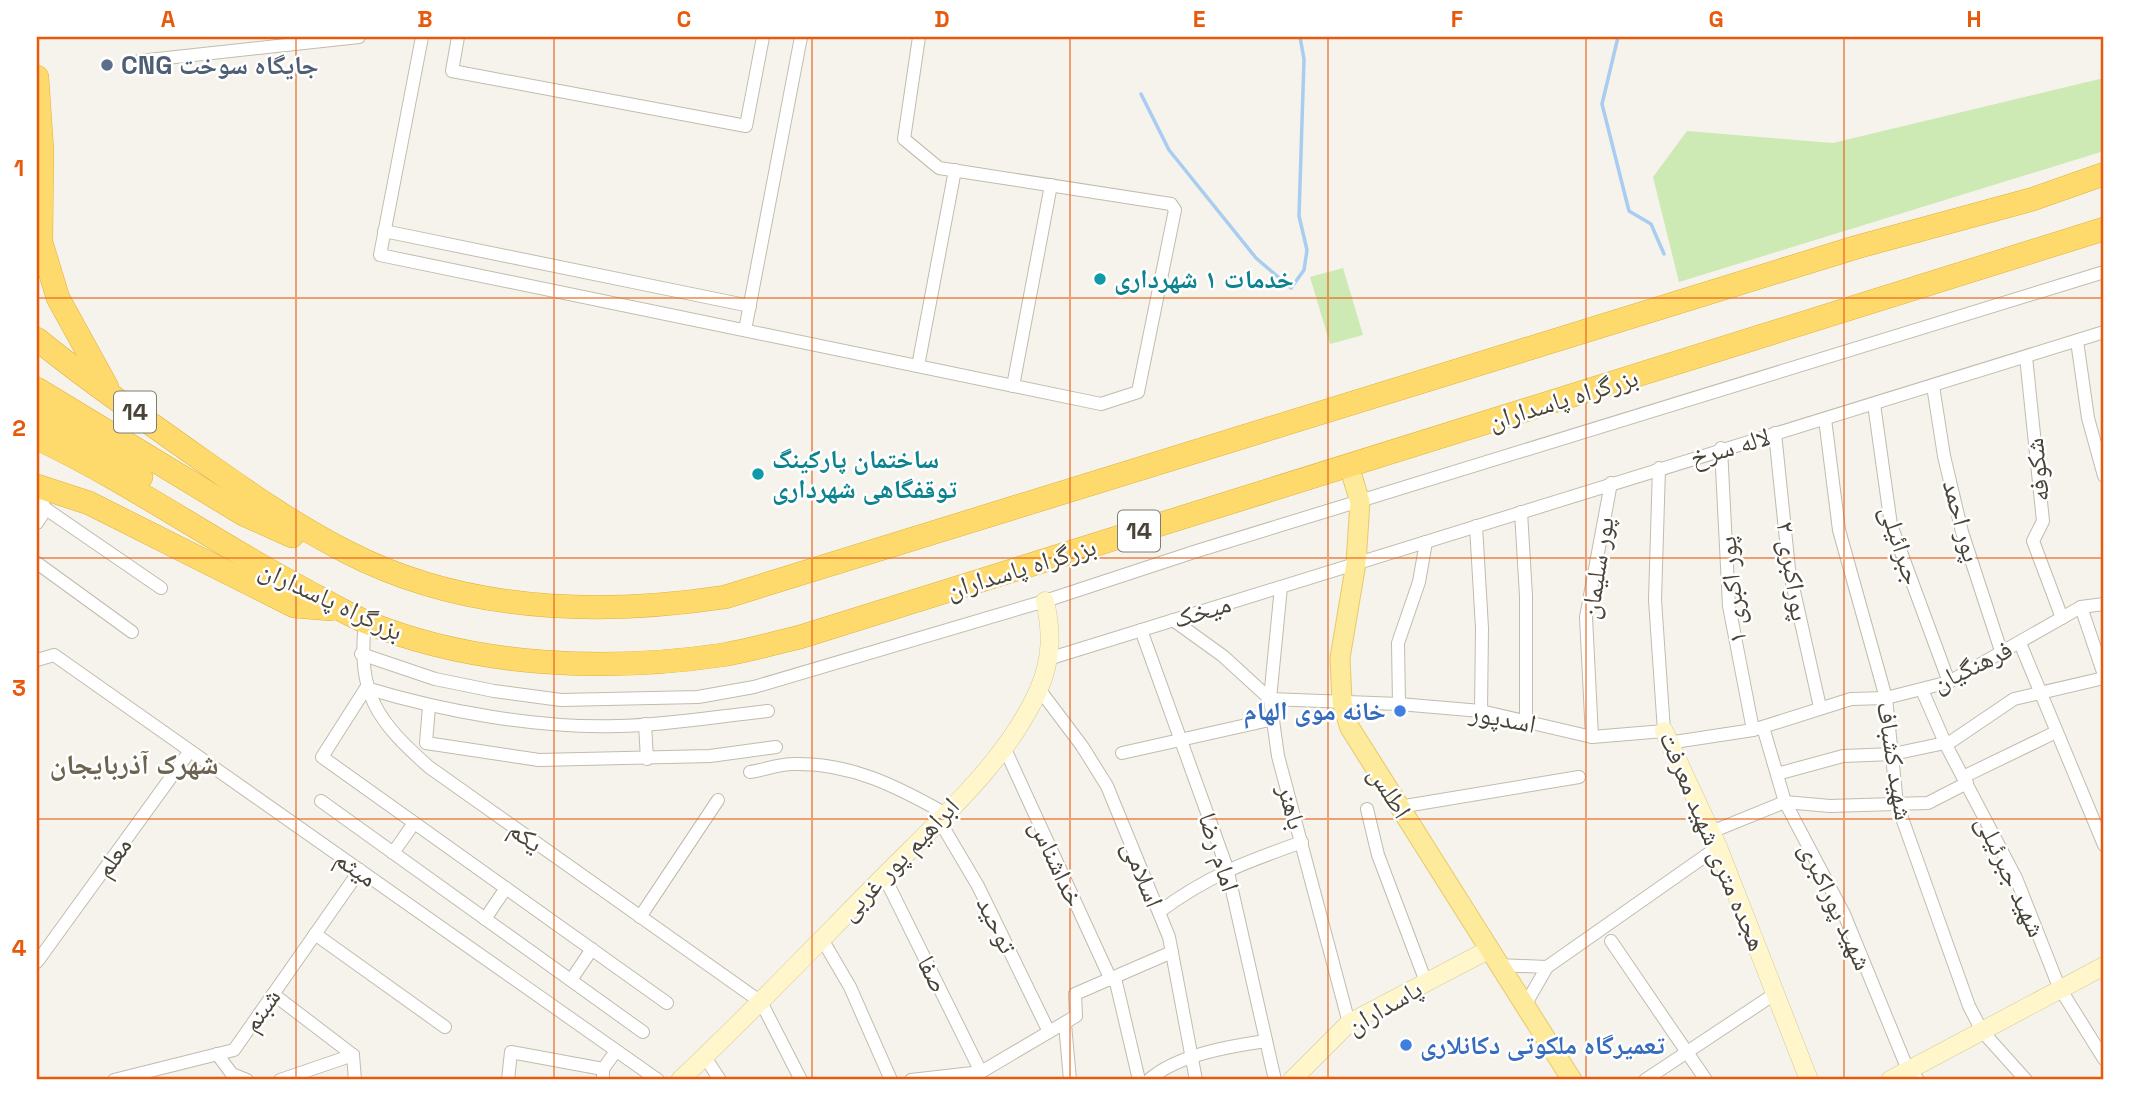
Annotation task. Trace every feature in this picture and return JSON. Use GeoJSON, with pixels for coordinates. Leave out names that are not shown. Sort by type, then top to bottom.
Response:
{"type":"FeatureCollection","features":[{"type":"Feature","properties":{"kind":"highway","name":"14"},"geometry":{"type":"LineString","coordinates":[[37,76],[41,242],[58,298],[111,395]]}},
{"type":"Feature","properties":{"kind":"highway","name":"بزرگراه پاسداران"},"geometry":{"type":"LineString","coordinates":[[368,561],[402,576],[482,599],[552,606],[622,608],[725,597],[1857,247],[2034,199],[2104,174]]}},
{"type":"Feature","properties":{"kind":"highway"},"geometry":{"type":"LineString","coordinates":[[2034,199],[2104,189]]}},
{"type":"Feature","properties":{"kind":"highway","name":"بزرگراه پاسداران"},"geometry":{"type":"LineString","coordinates":[[37,438],[178,516],[241,556],[365,622],[419,641],[542,660],[649,663],[724,654],[800,637],[2104,229]]}},
{"type":"Feature","properties":{"kind":"highway","name":"14"},"geometry":{"type":"LineString","coordinates":[[37,339],[266,506],[368,561]]}},
{"type":"Feature","properties":{"kind":"highway"},"geometry":{"type":"LineString","coordinates":[[37,390],[243,514],[311,545],[368,561]]}},
{"type":"Feature","properties":{"kind":"highway"},"geometry":{"type":"LineString","coordinates":[[37,414],[250,545],[342,610]]}},
{"type":"Feature","properties":{"kind":"highway"},"geometry":{"type":"LineString","coordinates":[[37,471],[89,503],[294,606],[342,610]]}},
{"type":"Feature","properties":{"kind":"highway"},"geometry":{"type":"LineString","coordinates":[[37,486],[89,503]]}},
{"type":"Feature","properties":{"kind":"main road","name":"اطلس"},"geometry":{"type":"LineString","coordinates":[[1349,466],[1360,502],[1356,563],[1340,659],[1342,702],[1350,728],[1572,1080]]}},
{"type":"Feature","properties":{"kind":"street"},"geometry":{"type":"LineString","coordinates":[[139,61],[359,37]]}},
{"type":"Feature","properties":{"kind":"street"},"geometry":{"type":"LineString","coordinates":[[422,37],[380,255],[1101,404],[1138,392],[1175,210],[1171,204],[939,167],[904,139],[919,37]]}},
{"type":"Feature","properties":{"kind":"street"},"geometry":{"type":"LineString","coordinates":[[458,37],[452,71],[746,126],[763,37]]}},
{"type":"Feature","properties":{"kind":"street"},"geometry":{"type":"LineString","coordinates":[[745,330],[802,37]]}},
{"type":"Feature","properties":{"kind":"street"},"geometry":{"type":"LineString","coordinates":[[918,366],[955,170]]}},
{"type":"Feature","properties":{"kind":"street"},"geometry":{"type":"LineString","coordinates":[[1013,386],[1051,185]]}},
{"type":"Feature","properties":{"kind":"street"},"geometry":{"type":"LineString","coordinates":[[384,231],[750,306]]}},
{"type":"Feature","properties":{"kind":"street"},"geometry":{"type":"LineString","coordinates":[[361,654],[435,679],[561,700],[624,701],[698,697],[754,687],[1045,601],[2104,272]]}},
{"type":"Feature","properties":{"kind":"street","name":"لاله سرخ"},"geometry":{"type":"LineString","coordinates":[[1356,563],[2104,332]]}},
{"type":"Feature","properties":{"kind":"street"},"geometry":{"type":"LineString","coordinates":[[2077,341],[2088,418],[2104,476]]}},
{"type":"Feature","properties":{"kind":"street","name":"شکوفه"},"geometry":{"type":"LineString","coordinates":[[2026,357],[2043,521],[2033,541],[2062,618]]}},
{"type":"Feature","properties":{"kind":"street","name":"پور احمد"},"geometry":{"type":"LineString","coordinates":[[1933,386],[1944,456],[1962,532],[2002,654]]}},
{"type":"Feature","properties":{"kind":"street","name":"جبرائیلی"},"geometry":{"type":"LineString","coordinates":[[1874,404],[1891,525],[1949,682]]}},
{"type":"Feature","properties":{"kind":"street","name":"شهید کشباف"},"geometry":{"type":"LineString","coordinates":[[1825,419],[1839,530],[1886,698],[1897,804],[1969,1006],[1982,1031],[2026,1080]]}},
{"type":"Feature","properties":{"kind":"street","name":"پوراکبری ۲"},"geometry":{"type":"LineString","coordinates":[[1775,433],[1789,569],[1820,707]]}},
{"type":"Feature","properties":{"kind":"street","name":"پور اکبری ۱"},"geometry":{"type":"LineString","coordinates":[[1721,449],[1729,606],[1758,729]]}},
{"type":"Feature","properties":{"kind":"street","name":"هجده متری شهید معرفت"},"geometry":{"type":"LineString","coordinates":[[1659,468],[1655,600],[1666,737],[1714,840],[1809,1080]]}},
{"type":"Feature","properties":{"kind":"street","name":"پور سلیمان"},"geometry":{"type":"LineString","coordinates":[[1591,737],[1586,617],[1611,483]]}},
{"type":"Feature","properties":{"kind":"street"},"geometry":{"type":"LineString","coordinates":[[37,495],[46,509],[162,587]]}},
{"type":"Feature","properties":{"kind":"street"},"geometry":{"type":"LineString","coordinates":[[37,523],[46,509]]}},
{"type":"Feature","properties":{"kind":"street"},"geometry":{"type":"LineString","coordinates":[[1521,512],[1527,596],[1526,722]]}},
{"type":"Feature","properties":{"kind":"street"},"geometry":{"type":"LineString","coordinates":[[1476,526],[1482,628],[1481,711]]}},
{"type":"Feature","properties":{"kind":"street"},"geometry":{"type":"LineString","coordinates":[[1399,704],[1398,643],[1419,582],[1426,542]]}},
{"type":"Feature","properties":{"kind":"street"},"geometry":{"type":"LineString","coordinates":[[37,563],[132,632]]}},
{"type":"Feature","properties":{"kind":"street","name":"میخک"},"geometry":{"type":"LineString","coordinates":[[1048,659],[1356,563]]}},
{"type":"Feature","properties":{"kind":"street","name":"باهنر"},"geometry":{"type":"LineString","coordinates":[[1280,586],[1270,699],[1278,756],[1349,1023]]}},
{"type":"Feature","properties":{"kind":"street","name":"ابراهیم پور غربی"},"geometry":{"type":"LineString","coordinates":[[680,1080],[761,1002],[942,817],[1004,747],[1039,689],[1048,659],[1052,632],[1045,601]]}},
{"type":"Feature","properties":{"kind":"street","name":"فرهنگیان"},"geometry":{"type":"LineString","coordinates":[[1666,737],[1758,729],[1851,699],[1886,698],[1949,682],[2081,607],[2104,604]]}},
{"type":"Feature","properties":{"kind":"street"},"geometry":{"type":"LineString","coordinates":[[1777,774],[1843,756],[1893,754],[1945,744],[2014,699],[2104,677],[2081,607]]}},
{"type":"Feature","properties":{"kind":"street"},"geometry":{"type":"LineString","coordinates":[[1173,620],[1223,656],[1270,699]]}},
{"type":"Feature","properties":{"kind":"street","name":"یکم"},"geometry":{"type":"LineString","coordinates":[[365,622],[361,654],[366,688],[398,739],[429,767],[761,1002]]}},
{"type":"Feature","properties":{"kind":"street","name":"امام رضا"},"geometry":{"type":"LineString","coordinates":[[1141,630],[1227,868],[1275,1080]]}},
{"type":"Feature","properties":{"kind":"street"},"geometry":{"type":"LineString","coordinates":[[2020,643],[2104,845]]}},
{"type":"Feature","properties":{"kind":"street","name":"میثم"},"geometry":{"type":"LineString","coordinates":[[37,660],[54,655],[658,1080]]}},
{"type":"Feature","properties":{"kind":"street"},"geometry":{"type":"LineString","coordinates":[[667,1003],[322,757],[366,688],[429,706],[555,723],[618,727],[768,711]]}},
{"type":"Feature","properties":{"kind":"street","name":"اسلامی"},"geometry":{"type":"LineString","coordinates":[[1039,689],[1082,746],[1107,786],[1159,912],[1172,952],[1196,1080]]}},
{"type":"Feature","properties":{"kind":"street","name":"شهید جبرئیلی"},"geometry":{"type":"LineString","coordinates":[[1922,690],[1945,744],[2016,878],[2059,987],[2104,1059]]}},
{"type":"Feature","properties":{"kind":"street","name":"اسدپور"},"geometry":{"type":"LineString","coordinates":[[1270,699],[1399,704],[1481,711],[1591,737],[1666,737]]}},
{"type":"Feature","properties":{"kind":"street"},"geometry":{"type":"LineString","coordinates":[[429,706],[426,743],[539,761],[710,757],[776,747]]}},
{"type":"Feature","properties":{"kind":"street"},"geometry":{"type":"LineString","coordinates":[[1122,753],[1273,719]]}},
{"type":"Feature","properties":{"kind":"street"},"geometry":{"type":"LineString","coordinates":[[645,724],[647,759]]}},
{"type":"Feature","properties":{"kind":"street","name":"شهید پوراکبری"},"geometry":{"type":"LineString","coordinates":[[1758,729],[1777,774],[1785,802],[1844,914],[1913,1075]]}},
{"type":"Feature","properties":{"kind":"street"},"geometry":{"type":"LineString","coordinates":[[1524,1007],[1547,967],[1714,840],[1785,802],[1830,806],[1928,803],[1965,780],[2056,732]]}},
{"type":"Feature","properties":{"kind":"street","name":"خداشناس"},"geometry":{"type":"LineString","coordinates":[[1004,747],[1113,979],[1139,1080]]}},
{"type":"Feature","properties":{"kind":"street","name":"معلم"},"geometry":{"type":"LineString","coordinates":[[37,962],[190,751]]}},
{"type":"Feature","properties":{"kind":"street"},"geometry":{"type":"LineString","coordinates":[[750,772],[793,764],[857,771],[898,787],[942,817]]}},
{"type":"Feature","properties":{"kind":"street"},"geometry":{"type":"LineString","coordinates":[[1399,807],[1579,777]]}},
{"type":"Feature","properties":{"kind":"street"},"geometry":{"type":"LineString","coordinates":[[639,917],[718,800]]}},
{"type":"Feature","properties":{"kind":"street"},"geometry":{"type":"LineString","coordinates":[[321,801],[643,1032]]}},
{"type":"Feature","properties":{"kind":"street"},"geometry":{"type":"LineString","coordinates":[[1367,809],[1378,855],[1426,982]]}},
{"type":"Feature","properties":{"kind":"street","name":"توحید"},"geometry":{"type":"LineString","coordinates":[[942,817],[1049,1032]]}},
{"type":"Feature","properties":{"kind":"street"},"geometry":{"type":"LineString","coordinates":[[393,853],[414,822]]}},
{"type":"Feature","properties":{"kind":"street"},"geometry":{"type":"LineString","coordinates":[[1159,912],[1193,887],[1227,868],[1301,842]]}},
{"type":"Feature","properties":{"kind":"street","name":"شبنم"},"geometry":{"type":"LineString","coordinates":[[114,1080],[234,1049],[359,870]]}},
{"type":"Feature","properties":{"kind":"street","name":"صفا"},"geometry":{"type":"LineString","coordinates":[[884,876],[981,1072]]}},
{"type":"Feature","properties":{"kind":"street"},"geometry":{"type":"LineString","coordinates":[[485,919],[506,888]]}},
{"type":"Feature","properties":{"kind":"street"},"geometry":{"type":"LineString","coordinates":[[314,934],[444,1027]]}},
{"type":"Feature","properties":{"kind":"street"},"geometry":{"type":"LineString","coordinates":[[822,939],[850,987],[891,1080]]}},
{"type":"Feature","properties":{"kind":"street"},"geometry":{"type":"LineString","coordinates":[[1611,941],[1706,1080]]}},
{"type":"Feature","properties":{"kind":"street"},"geometry":{"type":"LineString","coordinates":[[571,980],[592,949]]}},
{"type":"Feature","properties":{"kind":"street"},"geometry":{"type":"LineString","coordinates":[[911,1080],[981,1072],[1076,1016],[1075,994],[1172,952]]}},
{"type":"Feature","properties":{"kind":"street"},"geometry":{"type":"LineString","coordinates":[[1493,958],[1547,967]]}},
{"type":"Feature","properties":{"kind":"street","name":"پاسداران"},"geometry":{"type":"LineString","coordinates":[[1292,1080],[1349,1023],[1426,982],[1493,958]]}},
{"type":"Feature","properties":{"kind":"street"},"geometry":{"type":"LineString","coordinates":[[1890,1080],[1913,1075],[2059,987],[2104,966]]}},
{"type":"Feature","properties":{"kind":"street"},"geometry":{"type":"LineString","coordinates":[[1645,1080],[1776,993]]}},
{"type":"Feature","properties":{"kind":"street"},"geometry":{"type":"LineString","coordinates":[[273,994],[353,1055],[355,1080]]}},
{"type":"Feature","properties":{"kind":"street"},"geometry":{"type":"LineString","coordinates":[[761,1002],[802,1080]]}},
{"type":"Feature","properties":{"kind":"street"},"geometry":{"type":"LineString","coordinates":[[1065,1024],[1070,1080]]}},
{"type":"Feature","properties":{"kind":"street"},"geometry":{"type":"LineString","coordinates":[[1149,1080],[1159,1071],[1224,1047],[1266,1041]]}},
{"type":"Feature","properties":{"kind":"street"},"geometry":{"type":"LineString","coordinates":[[508,1080],[511,1052],[603,1075],[616,1051]]}},
{"type":"Feature","properties":{"kind":"street"},"geometry":{"type":"LineString","coordinates":[[217,1054],[232,1074],[247,1080]]}},
{"type":"Feature","properties":{"kind":"street"},"geometry":{"type":"LineString","coordinates":[[281,1080],[353,1055]]}},
{"type":"Feature","properties":{"kind":"street"},"geometry":{"type":"LineString","coordinates":[[705,1057],[720,1080]]}},
{"type":"Feature","properties":{"kind":"street"},"geometry":{"type":"LineString","coordinates":[[994,1064],[995,1080]]}},
{"type":"Feature","properties":{"kind":"green space"},"geometry":{"type":"Polygon","coordinates":[[[2104,78],[2104,151],[1679,282],[1653,177],[1687,131],[1833,143],[2104,78]]]}},
{"type":"Feature","properties":{"kind":"green space"},"geometry":{"type":"Polygon","coordinates":[[[1343,268],[1363,335],[1330,344],[1310,277],[1343,268]]]}},
{"type":"Feature","properties":{"kind":"waterway"},"geometry":{"type":"LineString","coordinates":[[1141,94],[1169,150],[1256,258],[1291,288],[1304,270],[1307,250],[1299,216],[1304,59],[1300,37]]}},
{"type":"Feature","properties":{"kind":"waterway"},"geometry":{"type":"LineString","coordinates":[[1618,37],[1602,104],[1629,211],[1651,224],[1664,254]]}},
{"type":"Feature","properties":{"kind":"place","name":"CNG جایگاه سوخت"},"geometry":{"type":"Point","coordinates":[107,65]}},
{"type":"Feature","properties":{"kind":"place","name":"خدمات ۱ شهرداری"},"geometry":{"type":"Point","coordinates":[1100,279]}},
{"type":"Feature","properties":{"kind":"place","name":"ساختمان پارکینگ توقفگاهی شهرداری"},"geometry":{"type":"Point","coordinates":[758,474]}},
{"type":"Feature","properties":{"kind":"place","name":"خانه موی الهام"},"geometry":{"type":"Point","coordinates":[1400,711]}},
{"type":"Feature","properties":{"kind":"place","name":"تعمیرگاه ملکوتی دکانلاری"},"geometry":{"type":"Point","coordinates":[1406,1045]}},
{"type":"Feature","properties":{"kind":"district","name":"شهرک آذربایجان"},"geometry":{"type":"Point","coordinates":[134,764]}}]}
